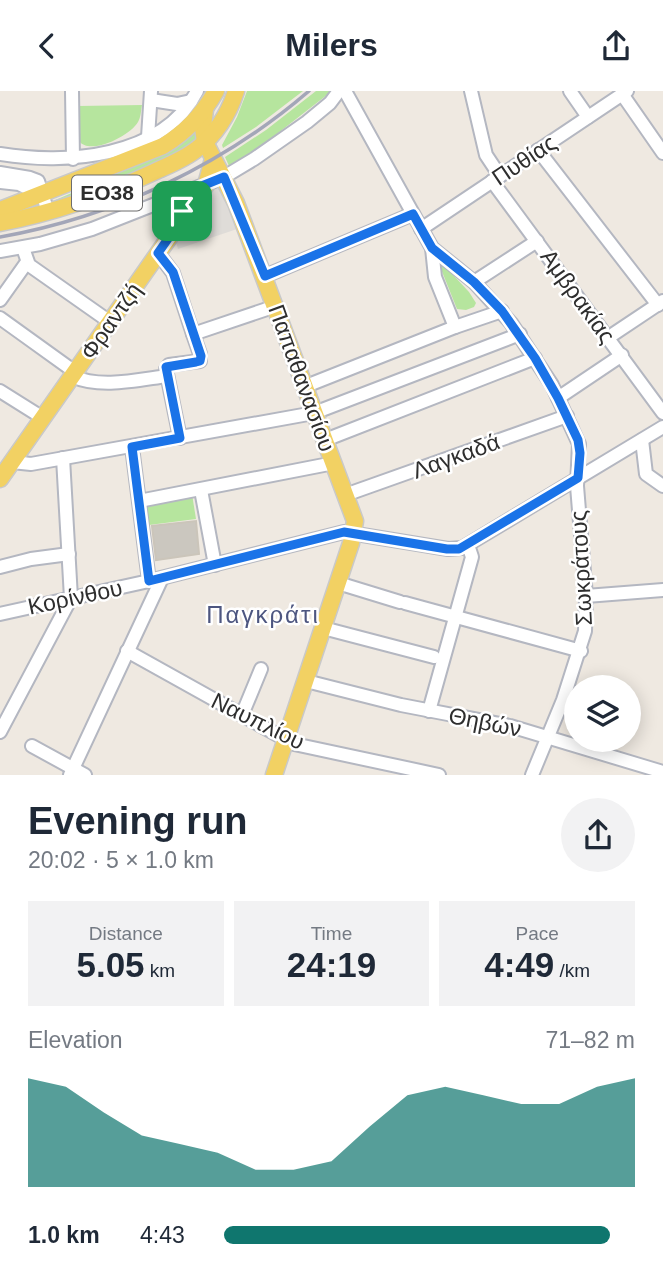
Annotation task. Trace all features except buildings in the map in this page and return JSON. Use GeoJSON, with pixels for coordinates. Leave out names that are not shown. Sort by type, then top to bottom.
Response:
{"type":"FeatureCollection","features":[{"type":"Feature","properties":{"kind":"main road","name":"ΕΟ38"},"geometry":{"type":"LineString","coordinates":[[0,210],[40,188],[155,150],[183,132],[198,100],[216,91]]}},
{"type":"Feature","properties":{"kind":"main road","name":"ΕΟ38"},"geometry":{"type":"LineString","coordinates":[[0,223],[48,212],[97,196],[192,153],[224,119],[236,91]]}},
{"type":"Feature","properties":{"kind":"main road","name":"Παπαθανασίου"},"geometry":{"type":"LineString","coordinates":[[198,100],[205,142],[224,177],[265,276],[354,517],[354,533]]}},
{"type":"Feature","properties":{"kind":"main road","name":"Φραντζή"},"geometry":{"type":"LineString","coordinates":[[0,479],[206,185],[213,159]]}},
{"type":"Feature","properties":{"kind":"main road"},"geometry":{"type":"LineString","coordinates":[[167,200],[179,208],[184,216]]}},
{"type":"Feature","properties":{"kind":"main road"},"geometry":{"type":"LineString","coordinates":[[274,775],[354,533]]}},
{"type":"Feature","properties":{"kind":"street"},"geometry":{"type":"LineString","coordinates":[[72,91],[73,159]]}},
{"type":"Feature","properties":{"kind":"street"},"geometry":{"type":"LineString","coordinates":[[0,251],[72,235],[224,177],[307,122],[340,91]]}},
{"type":"Feature","properties":{"kind":"street","name":"Σωκράτους"},"geometry":{"type":"LineString","coordinates":[[345,91],[432,248],[474,282],[520,334],[558,398],[580,449],[578,478],[586,626],[581,651],[550,736],[532,775]]}},
{"type":"Feature","properties":{"kind":"street","name":"Αμβρακίας"},"geometry":{"type":"LineString","coordinates":[[471,91],[485,152],[496,179],[537,241],[663,413]]}},
{"type":"Feature","properties":{"kind":"street"},"geometry":{"type":"LineString","coordinates":[[570,91],[588,117]]}},
{"type":"Feature","properties":{"kind":"street"},"geometry":{"type":"LineString","coordinates":[[625,92],[663,153]]}},
{"type":"Feature","properties":{"kind":"street","name":"Πυθίας"},"geometry":{"type":"LineString","coordinates":[[421,229],[625,92]]}},
{"type":"Feature","properties":{"kind":"street"},"geometry":{"type":"LineString","coordinates":[[148,137],[151,95],[177,104],[198,100]]}},
{"type":"Feature","properties":{"kind":"street"},"geometry":{"type":"LineString","coordinates":[[0,154],[73,159],[104,153],[148,137],[198,100]]}},
{"type":"Feature","properties":{"kind":"street"},"geometry":{"type":"LineString","coordinates":[[538,151],[660,303],[609,337]]}},
{"type":"Feature","properties":{"kind":"street"},"geometry":{"type":"LineString","coordinates":[[40,188],[52,159]]}},
{"type":"Feature","properties":{"kind":"street"},"geometry":{"type":"LineString","coordinates":[[0,173],[30,178],[40,188],[48,212]]}},
{"type":"Feature","properties":{"kind":"street"},"geometry":{"type":"LineString","coordinates":[[0,183],[40,188]]}},
{"type":"Feature","properties":{"kind":"street"},"geometry":{"type":"LineString","coordinates":[[265,276],[413,214]]}},
{"type":"Feature","properties":{"kind":"street"},"geometry":{"type":"LineString","coordinates":[[474,282],[537,241]]}},
{"type":"Feature","properties":{"kind":"street"},"geometry":{"type":"LineString","coordinates":[[23,248],[27,262],[110,322]]}},
{"type":"Feature","properties":{"kind":"street"},"geometry":{"type":"LineString","coordinates":[[432,248],[435,277],[455,327]]}},
{"type":"Feature","properties":{"kind":"street"},"geometry":{"type":"LineString","coordinates":[[158,253],[173,272],[200,354],[200,361],[168,366],[167,376],[180,438]]}},
{"type":"Feature","properties":{"kind":"street"},"geometry":{"type":"LineString","coordinates":[[0,300],[27,262]]}},
{"type":"Feature","properties":{"kind":"street"},"geometry":{"type":"LineString","coordinates":[[193,334],[276,306]]}},
{"type":"Feature","properties":{"kind":"street"},"geometry":{"type":"LineString","coordinates":[[306,386],[502,311]]}},
{"type":"Feature","properties":{"kind":"street"},"geometry":{"type":"LineString","coordinates":[[0,318],[80,380],[101,382],[167,376]]}},
{"type":"Feature","properties":{"kind":"street"},"geometry":{"type":"LineString","coordinates":[[12,462],[26,464],[132,447],[314,413],[520,334]]}},
{"type":"Feature","properties":{"kind":"street"},"geometry":{"type":"LineString","coordinates":[[558,398],[622,355]]}},
{"type":"Feature","properties":{"kind":"street"},"geometry":{"type":"LineString","coordinates":[[325,440],[535,358]]}},
{"type":"Feature","properties":{"kind":"street"},"geometry":{"type":"LineString","coordinates":[[0,391],[43,418]]}},
{"type":"Feature","properties":{"kind":"street","name":"Λαγκαδά"},"geometry":{"type":"LineString","coordinates":[[345,495],[567,416]]}},
{"type":"Feature","properties":{"kind":"street"},"geometry":{"type":"LineString","coordinates":[[429,711],[451,615],[472,557],[468,545],[663,427]]}},
{"type":"Feature","properties":{"kind":"street"},"geometry":{"type":"LineString","coordinates":[[642,440],[647,475],[663,486]]}},
{"type":"Feature","properties":{"kind":"street"},"geometry":{"type":"LineString","coordinates":[[71,771],[127,651],[155,579],[139,501],[132,447]]}},
{"type":"Feature","properties":{"kind":"street"},"geometry":{"type":"LineString","coordinates":[[0,732],[71,598],[63,458]]}},
{"type":"Feature","properties":{"kind":"street"},"geometry":{"type":"LineString","coordinates":[[139,501],[334,463]]}},
{"type":"Feature","properties":{"kind":"street"},"geometry":{"type":"LineString","coordinates":[[201,490],[215,565]]}},
{"type":"Feature","properties":{"kind":"street","name":"Κορίνθου"},"geometry":{"type":"LineString","coordinates":[[2,616],[339,533],[354,533],[447,549],[459,549],[468,545]]}},
{"type":"Feature","properties":{"kind":"street"},"geometry":{"type":"LineString","coordinates":[[0,567],[31,559],[69,554]]}},
{"type":"Feature","properties":{"kind":"street"},"geometry":{"type":"LineString","coordinates":[[338,583],[581,651]]}},
{"type":"Feature","properties":{"kind":"street"},"geometry":{"type":"LineString","coordinates":[[586,596],[663,590]]}},
{"type":"Feature","properties":{"kind":"street"},"geometry":{"type":"LineString","coordinates":[[323,628],[434,657]]}},
{"type":"Feature","properties":{"kind":"street","name":"Ναυπλίου"},"geometry":{"type":"LineString","coordinates":[[127,651],[286,740],[439,775]]}},
{"type":"Feature","properties":{"kind":"street"},"geometry":{"type":"LineString","coordinates":[[242,715],[261,669]]}},
{"type":"Feature","properties":{"kind":"street","name":"Θηβών"},"geometry":{"type":"LineString","coordinates":[[306,681],[429,711],[550,736],[663,772]]}},
{"type":"Feature","properties":{"kind":"street"},"geometry":{"type":"LineString","coordinates":[[32,745],[71,771],[85,775]]}},
{"type":"Feature","properties":{"kind":"green space"},"geometry":{"type":"Polygon","coordinates":[[[247,91],[303,91],[223,148],[222,145],[247,91]]]}},
{"type":"Feature","properties":{"kind":"green space"},"geometry":{"type":"Polygon","coordinates":[[[316,91],[332,91],[246,158],[229,166],[225,157],[266,130],[316,91]]]}},
{"type":"Feature","properties":{"kind":"green space"},"geometry":{"type":"Polygon","coordinates":[[[142,105],[138,122],[119,138],[92,146],[79,141],[78,106],[142,105]]]}},
{"type":"Feature","properties":{"kind":"green space"},"geometry":{"type":"Polygon","coordinates":[[[196,128],[195,141],[188,148],[128,178],[53,201],[167,152],[185,140],[196,128]]]}},
{"type":"Feature","properties":{"kind":"green space"},"geometry":{"type":"Polygon","coordinates":[[[442,263],[469,292],[476,303],[474,307],[457,309],[439,264],[442,263]]]}},
{"type":"Feature","properties":{"kind":"green space"},"geometry":{"type":"Polygon","coordinates":[[[192,494],[196,519],[149,525],[146,503],[192,494]]]}},
{"type":"Feature","properties":{"kind":"shaded area"},"geometry":{"type":"Polygon","coordinates":[[[218,185],[240,228],[178,249],[176,242],[196,206],[205,192],[218,185]]]}},
{"type":"Feature","properties":{"kind":"railway"},"geometry":{"type":"LineString","coordinates":[[0,237],[84,216],[164,185],[240,143],[309,91]]}},
{"type":"Feature","properties":{"kind":"district","name":"Παγκράτι"},"geometry":{"type":"Point","coordinates":[263,615]}},
{"type":"Feature","properties":{"kind":"route"},"geometry":{"type":"LineString","coordinates":[[224,177],[265,276],[413,214],[432,248],[474,282],[502,311],[535,358],[578,440],[578,478],[459,549],[344,532],[149,581],[132,447],[180,438],[166,367],[200,361],[173,272],[158,253],[184,216],[182,211],[167,200],[224,177]]}}]}
